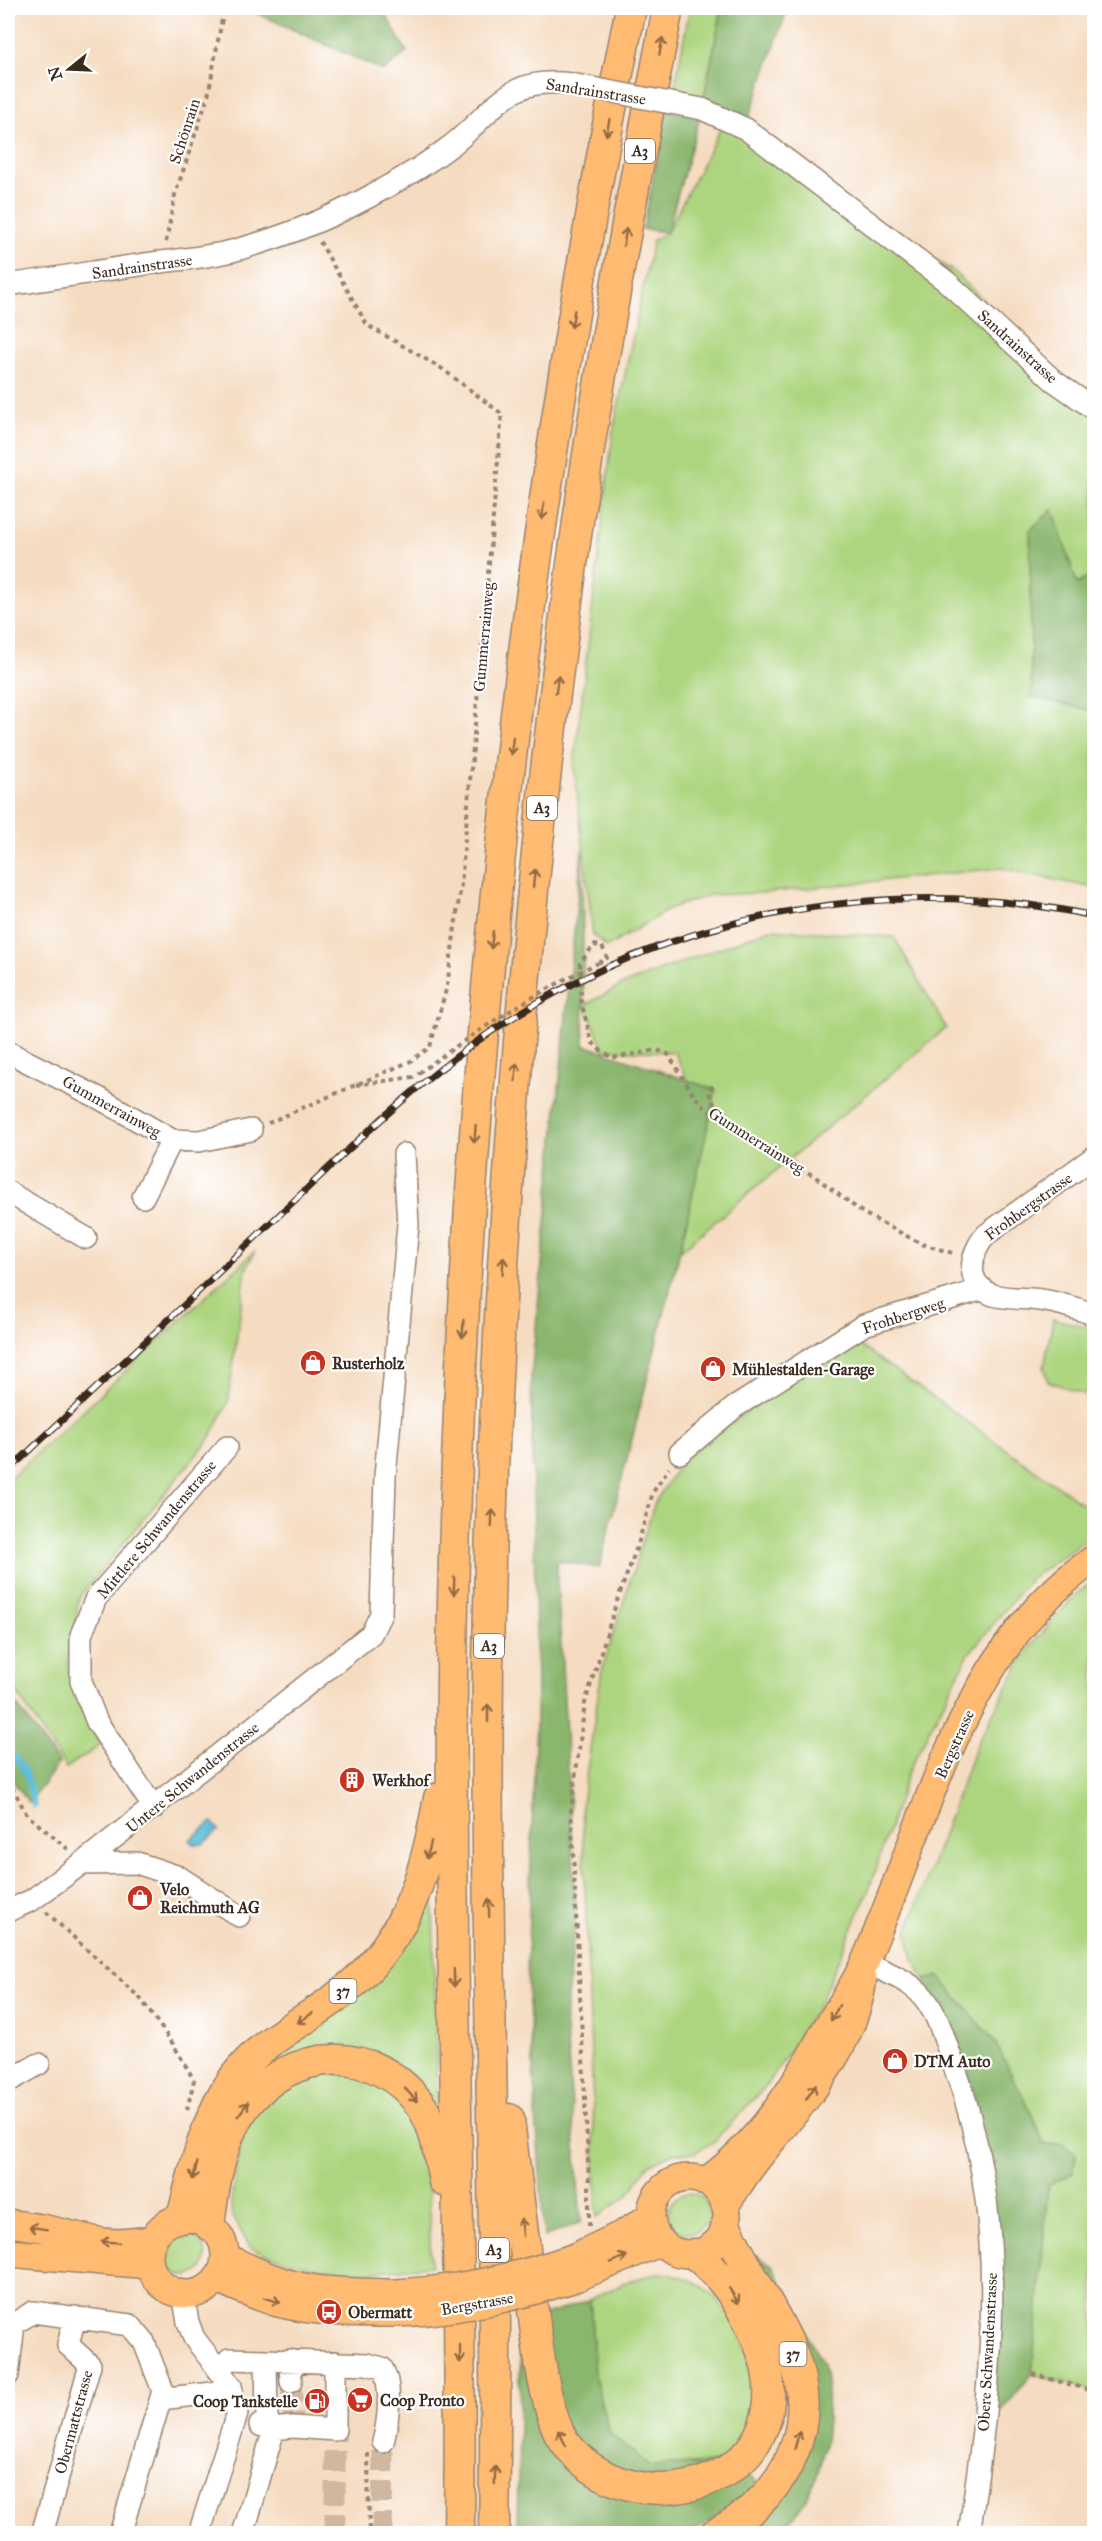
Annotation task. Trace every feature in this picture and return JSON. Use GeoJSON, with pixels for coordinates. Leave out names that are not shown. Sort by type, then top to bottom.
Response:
{"type":"FeatureCollection","features":[{"type":"Feature","properties":{"kind":"highway","name":"A3"},"geometry":{"type":"LineString","coordinates":[[459,2534],[459,2254],[452,1731],[453,1600],[462,1332],[478,1099],[514,728],[554,436],[601,159],[632,8]]}},
{"type":"Feature","properties":{"kind":"highway","name":"A3"},"geometry":{"type":"LineString","coordinates":[[494,2534],[490,1571],[499,1325],[518,1046],[536,855],[579,514],[616,284],[668,8]]}},
{"type":"Feature","properties":{"kind":"highway","name":"37"},"geometry":{"type":"LineString","coordinates":[[195,2222],[211,2122],[235,2076],[266,2045],[334,1999],[357,1980],[381,1954],[400,1926],[426,1864],[452,1731]]}},
{"type":"Feature","properties":{"kind":"highway"},"geometry":{"type":"LineString","coordinates":[[490,1967],[535,2323],[551,2409],[566,2445],[590,2477],[616,2494],[643,2503],[659,2505],[687,2502],[724,2485],[737,2475],[754,2454],[768,2416],[769,2380],[754,2334],[720,2277],[694,2254]]}},
{"type":"Feature","properties":{"kind":"highway"},"geometry":{"type":"LineString","coordinates":[[195,2222],[213,2191],[226,2142],[243,2108],[261,2088],[278,2075],[301,2064],[337,2060],[357,2062],[387,2075],[407,2090],[422,2108],[438,2147],[459,2254]]}},
{"type":"Feature","properties":{"kind":"highway","name":"37"},"geometry":{"type":"LineString","coordinates":[[715,2534],[754,2509],[779,2481],[795,2448],[802,2414],[800,2378],[790,2348],[742,2261],[725,2216]]}},
{"type":"Feature","properties":{"kind":"main road","name":"Bergstrasse"},"geometry":{"type":"LineString","coordinates":[[705,2182],[728,2166],[776,2110],[803,2071],[865,1962],[948,1755],[992,1666],[1008,1642],[1042,1602],[1077,1570],[1095,1559]]}},
{"type":"Feature","properties":{"kind":"main road","name":"Bergstrasse"},"geometry":{"type":"LineString","coordinates":[[694,2254],[711,2247],[722,2234],[725,2216],[751,2168],[807,2099],[840,2049],[861,1996],[865,1962]]}},
{"type":"Feature","properties":{"kind":"main road"},"geometry":{"type":"LineString","coordinates":[[694,2254],[676,2252],[661,2242],[656,2235],[651,2216],[652,2205],[664,2187],[684,2179],[705,2182],[714,2188],[725,2216]]}},
{"type":"Feature","properties":{"kind":"main road","name":"Bergstrasse"},"geometry":{"type":"LineString","coordinates":[[221,2268],[276,2302],[351,2313],[397,2303],[427,2312],[484,2304],[527,2294],[577,2267],[651,2216]]}},
{"type":"Feature","properties":{"kind":"main road"},"geometry":{"type":"LineString","coordinates":[[170,2222],[195,2222],[221,2239],[221,2268],[208,2288],[196,2293],[183,2294],[162,2284],[155,2276],[152,2252],[160,2229],[170,2222]]}},
{"type":"Feature","properties":{"kind":"main road"},"geometry":{"type":"LineString","coordinates":[[8,2223],[42,2228],[102,2242],[119,2243],[152,2252]]}},
{"type":"Feature","properties":{"kind":"main road","name":"Bergstrasse"},"geometry":{"type":"LineString","coordinates":[[577,2267],[661,2242]]}},
{"type":"Feature","properties":{"kind":"main road"},"geometry":{"type":"LineString","coordinates":[[8,2253],[152,2252]]}},
{"type":"Feature","properties":{"kind":"street","name":"Sandrainstrasse"},"geometry":{"type":"LineString","coordinates":[[8,285],[232,251],[310,226],[382,190],[430,160],[452,145],[514,91],[541,82],[571,84],[702,109],[746,129],[947,282],[1054,381],[1095,409]]}},
{"type":"Feature","properties":{"kind":"street","name":"Gummerrainweg"},"geometry":{"type":"LineString","coordinates":[[8,1052],[31,1062],[172,1140],[199,1142],[251,1130]]}},
{"type":"Feature","properties":{"kind":"street"},"geometry":{"type":"LineString","coordinates":[[143,1197],[172,1140]]}},
{"type":"Feature","properties":{"kind":"street","name":"Untere Schwandenstrasse"},"geometry":{"type":"LineString","coordinates":[[8,1911],[32,1900],[81,1864],[371,1634],[381,1614],[385,1476],[408,1225],[404,1154]]}},
{"type":"Feature","properties":{"kind":"street","name":"Frohbergstrasse"},"geometry":{"type":"LineString","coordinates":[[983,1289],[972,1270],[972,1258],[980,1242],[987,1234],[1095,1157]]}},
{"type":"Feature","properties":{"kind":"street"},"geometry":{"type":"LineString","coordinates":[[8,1192],[86,1238]]}},
{"type":"Feature","properties":{"kind":"street"},"geometry":{"type":"LineString","coordinates":[[983,1289],[992,1294],[1041,1300],[1095,1314]]}},
{"type":"Feature","properties":{"kind":"street","name":"Frohbergweg"},"geometry":{"type":"LineString","coordinates":[[680,1453],[735,1407],[864,1325],[983,1289]]}},
{"type":"Feature","properties":{"kind":"street","name":"Mittlere Schwandenstrasse"},"geometry":{"type":"LineString","coordinates":[[154,1808],[97,1722],[81,1681],[81,1635],[96,1598],[227,1447]]}},
{"type":"Feature","properties":{"kind":"street"},"geometry":{"type":"LineString","coordinates":[[81,1864],[137,1863],[179,1877],[239,1916]]}},
{"type":"Feature","properties":{"kind":"street","name":"Obere Schwandenstrasse"},"geometry":{"type":"LineString","coordinates":[[865,1962],[919,1992],[933,2009],[964,2092],[982,2166],[992,2242],[993,2299],[988,2389],[969,2534]]}},
{"type":"Feature","properties":{"kind":"street"},"geometry":{"type":"LineString","coordinates":[[10,2083],[39,2064]]}},
{"type":"Feature","properties":{"kind":"street"},"geometry":{"type":"LineString","coordinates":[[183,2294],[188,2322],[194,2338],[224,2378],[237,2414],[199,2534]]}},
{"type":"Feature","properties":{"kind":"street"},"geometry":{"type":"LineString","coordinates":[[8,2375],[14,2324],[33,2312],[130,2325],[144,2342],[163,2391],[169,2398],[212,2393],[224,2378],[229,2359],[374,2365],[382,2368],[388,2382],[387,2426],[383,2442]]}},
{"type":"Feature","properties":{"kind":"street","name":"Obermattstrasse"},"geometry":{"type":"LineString","coordinates":[[42,2534],[90,2365],[68,2345],[75,2317]]}},
{"type":"Feature","properties":{"kind":"street"},"geometry":{"type":"LineString","coordinates":[[267,2360],[267,2418],[286,2425]]}},
{"type":"Feature","properties":{"kind":"street"},"geometry":{"type":"LineString","coordinates":[[290,2360],[291,2382]]}},
{"type":"Feature","properties":{"kind":"street"},"geometry":{"type":"LineString","coordinates":[[237,2414],[286,2425],[335,2430],[334,2362]]}},
{"type":"Feature","properties":{"kind":"street"},"geometry":{"type":"LineString","coordinates":[[120,2534],[163,2391]]}},
{"type":"Feature","properties":{"kind":"street"},"geometry":{"type":"LineString","coordinates":[[243,2534],[270,2447],[286,2425]]}},
{"type":"Feature","properties":{"kind":"path","name":"Schönrain"},"geometry":{"type":"LineString","coordinates":[[162,262],[175,195],[208,96],[224,8]]}},
{"type":"Feature","properties":{"kind":"path","name":"Gummerrainweg"},"geometry":{"type":"LineString","coordinates":[[251,1130],[411,1062],[430,1047],[447,986],[461,884],[502,414],[441,368],[367,325],[310,226]]}},
{"type":"Feature","properties":{"kind":"path","name":"Gummerrainweg"},"geometry":{"type":"LineString","coordinates":[[354,1085],[402,1079],[420,1073],[499,1016],[559,981],[598,963],[607,958],[602,946],[594,945],[580,963],[581,1000],[591,1041],[600,1050],[612,1058],[657,1050],[668,1054],[695,1097],[706,1109],[722,1120],[818,1178],[863,1213],[922,1244],[972,1258]]}},
{"type":"Feature","properties":{"kind":"path"},"geometry":{"type":"LineString","coordinates":[[713,1086],[708,1091],[722,1120]]}},
{"type":"Feature","properties":{"kind":"path"},"geometry":{"type":"LineString","coordinates":[[589,2231],[589,2181],[571,1810],[576,1760],[585,1703],[653,1492],[680,1453]]}},
{"type":"Feature","properties":{"kind":"path"},"geometry":{"type":"LineString","coordinates":[[8,1779],[27,1815],[81,1864]]}},
{"type":"Feature","properties":{"kind":"path"},"geometry":{"type":"LineString","coordinates":[[32,1900],[140,1998],[173,2044],[194,2080],[184,2120]]}},
{"type":"Feature","properties":{"kind":"path"},"geometry":{"type":"LineString","coordinates":[[1032,2374],[1095,2391]]}},
{"type":"Feature","properties":{"kind":"path"},"geometry":{"type":"LineString","coordinates":[[369,2534],[368,2452],[383,2442]]}},
{"type":"Feature","properties":{"kind":"green space"},"geometry":{"type":"Polygon","coordinates":[[[246,8],[382,8],[407,52],[384,71],[246,8]]]}},
{"type":"Feature","properties":{"kind":"green space"},"geometry":{"type":"Polygon","coordinates":[[[690,8],[722,8],[703,101],[673,95],[690,8]]]}},
{"type":"Feature","properties":{"kind":"green space"},"geometry":{"type":"Polygon","coordinates":[[[722,8],[788,8],[747,123],[703,101],[722,8]]]}},
{"type":"Feature","properties":{"kind":"green space"},"geometry":{"type":"Polygon","coordinates":[[[667,110],[700,117],[667,232],[643,229],[667,110]]]}},
{"type":"Feature","properties":{"kind":"green space"},"geometry":{"type":"Polygon","coordinates":[[[724,122],[953,271],[1094,407],[1094,888],[1000,868],[763,893],[710,895],[671,908],[607,947],[593,935],[574,766],[613,432],[653,240],[667,232],[724,122]]]}},
{"type":"Feature","properties":{"kind":"green space"},"geometry":{"type":"Polygon","coordinates":[[[1053,509],[1077,584],[1094,573],[1094,711],[1031,697],[1030,530],[1053,509]]]}},
{"type":"Feature","properties":{"kind":"green space"},"geometry":{"type":"Polygon","coordinates":[[[582,850],[584,1045],[716,1090],[680,1251],[599,1568],[556,1560],[576,1910],[565,2018],[581,2222],[544,2237],[527,1972],[537,1690],[531,1378],[582,850]]]}},
{"type":"Feature","properties":{"kind":"green space"},"geometry":{"type":"Polygon","coordinates":[[[770,929],[894,937],[946,1028],[680,1251],[701,1107],[674,1052],[604,1050],[585,1005],[624,984],[770,929]]]}},
{"type":"Feature","properties":{"kind":"green space"},"geometry":{"type":"Polygon","coordinates":[[[255,1251],[246,1269],[228,1403],[209,1440],[79,1597],[68,1665],[81,1710],[101,1745],[66,1768],[8,1679],[8,1480],[255,1251]]]}},
{"type":"Feature","properties":{"kind":"green space"},"geometry":{"type":"Polygon","coordinates":[[[1053,1319],[1094,1328],[1094,1398],[1048,1381],[1044,1367],[1053,1319]]]}},
{"type":"Feature","properties":{"kind":"green space"},"geometry":{"type":"Polygon","coordinates":[[[848,1337],[1094,1512],[1094,1534],[1030,1579],[968,1655],[907,1774],[868,1892],[819,2004],[768,2084],[713,2142],[694,2153],[673,2153],[648,2165],[629,2194],[597,2217],[582,1803],[602,1670],[655,1502],[683,1459],[848,1337]]]}},
{"type":"Feature","properties":{"kind":"green space"},"geometry":{"type":"Polygon","coordinates":[[[1094,1581],[1094,2391],[1032,2374],[1048,2185],[1073,2173],[1062,2144],[1044,2145],[1034,2119],[939,1976],[925,1980],[913,1959],[907,1932],[976,1746],[1025,1653],[1076,1594],[1094,1581]]]}},
{"type":"Feature","properties":{"kind":"green space"},"geometry":{"type":"Polygon","coordinates":[[[8,1693],[59,1763],[29,1803],[8,1774],[8,1693]]]}},
{"type":"Feature","properties":{"kind":"green space"},"geometry":{"type":"Polygon","coordinates":[[[429,1895],[433,1899],[437,2110],[427,2158],[431,2266],[367,2272],[308,2266],[263,2254],[250,2247],[232,2216],[231,2203],[240,2143],[232,2097],[429,1895]]]}},
{"type":"Feature","properties":{"kind":"green space"},"geometry":{"type":"Polygon","coordinates":[[[939,1976],[995,2042],[1034,2119],[1044,2145],[1062,2144],[1076,2154],[1073,2173],[1048,2185],[1032,2374],[992,2423],[989,2154],[964,2057],[925,1980],[939,1976]]]}},
{"type":"Feature","properties":{"kind":"green space"},"geometry":{"type":"Polygon","coordinates":[[[689,2193],[703,2199],[709,2213],[703,2227],[689,2233],[675,2227],[669,2213],[675,2199],[689,2193]]]}},
{"type":"Feature","properties":{"kind":"green space"},"geometry":{"type":"Polygon","coordinates":[[[186,2236],[200,2242],[206,2256],[200,2270],[186,2276],[172,2270],[166,2256],[172,2242],[186,2236]]]}},
{"type":"Feature","properties":{"kind":"green space"},"geometry":{"type":"Polygon","coordinates":[[[756,2255],[772,2265],[823,2365],[827,2397],[826,2432],[820,2467],[808,2496],[781,2533],[739,2534],[809,2438],[756,2255]]]}},
{"type":"Feature","properties":{"kind":"green space"},"geometry":{"type":"Polygon","coordinates":[[[658,2273],[687,2279],[709,2291],[730,2318],[746,2351],[754,2384],[752,2411],[745,2434],[722,2463],[649,2466],[610,2434],[595,2377],[590,2300],[623,2283],[658,2273]]]}},
{"type":"Feature","properties":{"kind":"green space"},"geometry":{"type":"Polygon","coordinates":[[[590,2300],[595,2377],[610,2434],[650,2466],[722,2463],[759,2483],[729,2510],[691,2533],[517,2534],[521,2323],[590,2300]]]}},
{"type":"Feature","properties":{"kind":"water"},"geometry":{"type":"Polygon","coordinates":[[[212,1822],[219,1830],[203,1844],[193,1844],[190,1840],[212,1822]]]}},
{"type":"Feature","properties":{"kind":"waterway"},"geometry":{"type":"LineString","coordinates":[[8,1752],[23,1768],[34,1806]]}},
{"type":"Feature","properties":{"kind":"tunnel"},"geometry":{"type":"LineString","coordinates":[[291,2382],[293,2418]]}},
{"type":"Feature","properties":{"kind":"tunnel"},"geometry":{"type":"LineString","coordinates":[[335,2430],[335,2534]]}},
{"type":"Feature","properties":{"kind":"tunnel"},"geometry":{"type":"LineString","coordinates":[[382,2534],[383,2442]]}},
{"type":"Feature","properties":{"kind":"railway"},"geometry":{"type":"LineString","coordinates":[[8,1471],[394,1108],[479,1040],[548,997],[620,962],[696,934],[774,914],[853,902],[934,899],[1014,903],[1094,916]]}},
{"type":"Feature","properties":{"kind":"place","name":"Rusterholz"},"geometry":{"type":"Point","coordinates":[313,1363]}},
{"type":"Feature","properties":{"kind":"place","name":"Mühlestalden-Garage"},"geometry":{"type":"Point","coordinates":[713,1369]}},
{"type":"Feature","properties":{"kind":"place","name":"Werkhof"},"geometry":{"type":"Point","coordinates":[352,1780]}},
{"type":"Feature","properties":{"kind":"place","name":"Velo Reichmuth AG"},"geometry":{"type":"Point","coordinates":[140,1898]}},
{"type":"Feature","properties":{"kind":"place","name":"DTM Auto"},"geometry":{"type":"Point","coordinates":[895,2061]}},
{"type":"Feature","properties":{"kind":"place","name":"Obermatt"},"geometry":{"type":"Point","coordinates":[329,2312]}},
{"type":"Feature","properties":{"kind":"place","name":"Coop Pronto"},"geometry":{"type":"Point","coordinates":[360,2400]}},
{"type":"Feature","properties":{"kind":"place","name":"Coop Tankstelle"},"geometry":{"type":"Point","coordinates":[317,2401]}}]}
